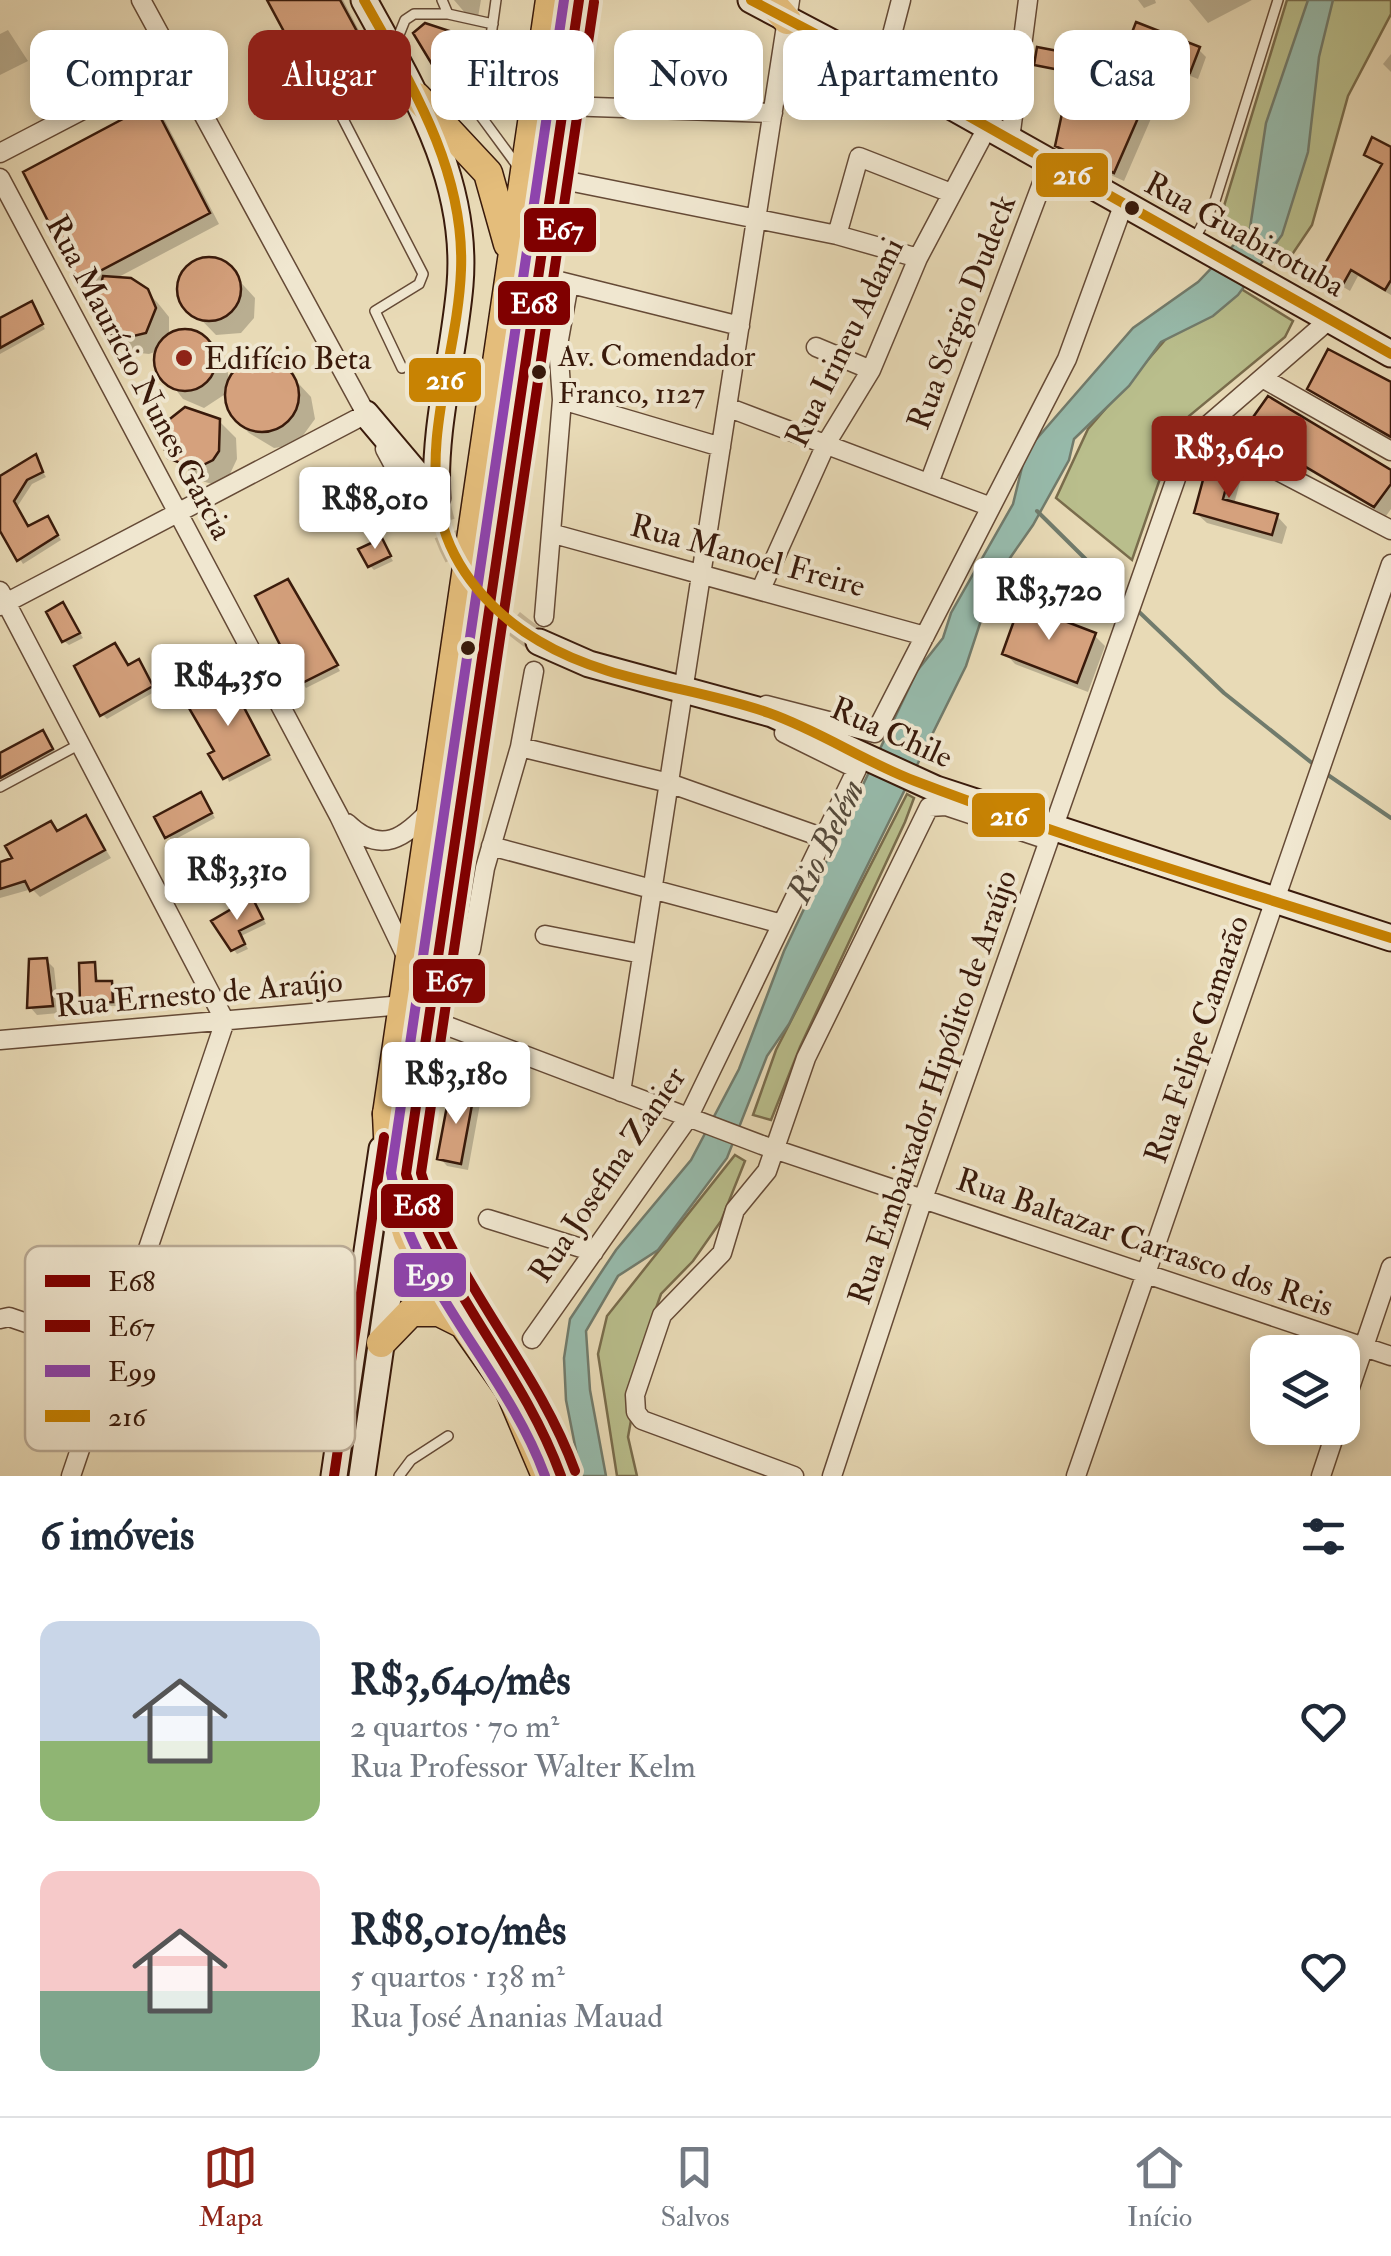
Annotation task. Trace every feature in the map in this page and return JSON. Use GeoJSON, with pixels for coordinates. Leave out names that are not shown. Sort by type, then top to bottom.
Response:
{"type":"FeatureCollection","features":[{"type":"Feature","properties":{"kind":"main road"},"geometry":{"type":"LineString","coordinates":[[364,0],[380,30]]}},
{"type":"Feature","properties":{"kind":"main road"},"geometry":{"type":"LineString","coordinates":[[355,1337],[550,0]]}},
{"type":"Feature","properties":{"kind":"main road"},"geometry":{"type":"LineString","coordinates":[[575,30],[579,0]]}},
{"type":"Feature","properties":{"kind":"main road","name":"Rua Guabirotuba"},"geometry":{"type":"LineString","coordinates":[[751,0],[782,7],[819,30]]}},
{"type":"Feature","properties":{"kind":"main road"},"geometry":{"type":"LineString","coordinates":[[366,414],[428,506],[460,288],[462,239],[450,176],[411,85]]}},
{"type":"Feature","properties":{"kind":"main road"},"geometry":{"type":"LineString","coordinates":[[413,89],[488,173],[498,194],[512,261]]}},
{"type":"Feature","properties":{"kind":"main road"},"geometry":{"type":"LineString","coordinates":[[362,1476],[429,1019],[546,325],[538,276],[562,120]]}},
{"type":"Feature","properties":{"kind":"main road","name":"Rua Guabirotuba"},"geometry":{"type":"LineString","coordinates":[[975,120],[1391,354]]}},
{"type":"Feature","properties":{"kind":"main road"},"geometry":{"type":"LineString","coordinates":[[366,414],[395,438],[412,444],[423,441],[441,422]]}},
{"type":"Feature","properties":{"kind":"main road","name":"Rua Chile"},"geometry":{"type":"LineString","coordinates":[[542,629],[589,664],[745,704],[892,772],[1050,834],[1391,938]]}},
{"type":"Feature","properties":{"kind":"main road"},"geometry":{"type":"LineString","coordinates":[[388,1114],[388,1158],[400,1216],[422,1263],[510,1389],[546,1476]]}},
{"type":"Feature","properties":{"kind":"main road"},"geometry":{"type":"LineString","coordinates":[[406,1174],[425,1242],[523,1384],[561,1476]]}},
{"type":"Feature","properties":{"kind":"main road"},"geometry":{"type":"LineString","coordinates":[[381,1342],[411,1312],[438,1312],[466,1326]]}},
{"type":"Feature","properties":{"kind":"main road"},"geometry":{"type":"LineString","coordinates":[[334,1476],[338,1451]]}},
{"type":"Feature","properties":{"kind":"street"},"geometry":{"type":"LineString","coordinates":[[141,0],[157,30]]}},
{"type":"Feature","properties":{"kind":"street"},"geometry":{"type":"LineString","coordinates":[[893,30],[901,0]]}},
{"type":"Feature","properties":{"kind":"street"},"geometry":{"type":"LineString","coordinates":[[999,133],[1028,0]]}},
{"type":"Feature","properties":{"kind":"street"},"geometry":{"type":"LineString","coordinates":[[620,1092],[773,113],[782,7]]}},
{"type":"Feature","properties":{"kind":"street"},"geometry":{"type":"LineString","coordinates":[[594,107],[773,113]]}},
{"type":"Feature","properties":{"kind":"street"},"geometry":{"type":"LineString","coordinates":[[0,153],[63,120]]}},
{"type":"Feature","properties":{"kind":"street"},"geometry":{"type":"LineString","coordinates":[[149,1246],[225,1020],[2,600],[366,414],[206,120]]}},
{"type":"Feature","properties":{"kind":"street","name":"Rua Irineu Adami"},"geometry":{"type":"LineString","coordinates":[[761,588],[827,442],[871,370],[918,258],[951,193],[999,133]]}},
{"type":"Feature","properties":{"kind":"street"},"geometry":{"type":"LineString","coordinates":[[837,235],[859,157],[951,193]]}},
{"type":"Feature","properties":{"kind":"street","name":"Rua Sérgio Dudeck"},"geometry":{"type":"LineString","coordinates":[[929,483],[1050,162]]}},
{"type":"Feature","properties":{"kind":"street","name":"Rua Maurício Nunes Garcia"},"geometry":{"type":"LineString","coordinates":[[0,178],[340,816],[409,963]]}},
{"type":"Feature","properties":{"kind":"street"},"geometry":{"type":"LineString","coordinates":[[553,178],[837,235],[918,258]]}},
{"type":"Feature","properties":{"kind":"street"},"geometry":{"type":"LineString","coordinates":[[745,704],[777,704],[876,733],[1067,360],[1124,203]]}},
{"type":"Feature","properties":{"kind":"street"},"geometry":{"type":"LineString","coordinates":[[538,276],[740,326]]}},
{"type":"Feature","properties":{"kind":"street"},"geometry":{"type":"LineString","coordinates":[[542,629],[554,534],[562,400],[546,325],[569,284]]}},
{"type":"Feature","properties":{"kind":"street","name":"Rua Embaixador Hipólito de Araújo"},"geometry":{"type":"LineString","coordinates":[[832,1476],[923,1199],[1186,450],[1201,431],[1330,319]]}},
{"type":"Feature","properties":{"kind":"street"},"geometry":{"type":"LineString","coordinates":[[816,347],[871,370]]}},
{"type":"Feature","properties":{"kind":"street"},"geometry":{"type":"LineString","coordinates":[[1264,379],[1391,451]]}},
{"type":"Feature","properties":{"kind":"street"},"geometry":{"type":"LineString","coordinates":[[562,400],[721,447]]}},
{"type":"Feature","properties":{"kind":"street"},"geometry":{"type":"LineString","coordinates":[[727,407],[827,442],[991,508]]}},
{"type":"Feature","properties":{"kind":"street"},"geometry":{"type":"LineString","coordinates":[[1201,431],[1391,530]]}},
{"type":"Feature","properties":{"kind":"street","name":"Rua Manoel Freire"},"geometry":{"type":"LineString","coordinates":[[554,534],[925,636]]}},
{"type":"Feature","properties":{"kind":"street","name":"Rua Felipe Camarão"},"geometry":{"type":"LineString","coordinates":[[1076,1476],[1391,564]]}},
{"type":"Feature","properties":{"kind":"street"},"geometry":{"type":"LineString","coordinates":[[434,988],[462,965],[471,949],[491,846],[520,747],[534,671]]}},
{"type":"Feature","properties":{"kind":"street","name":"Rua Josefina Zanier"},"geometry":{"type":"LineString","coordinates":[[532,1338],[692,1120],[857,769],[769,725],[745,704]]}},
{"type":"Feature","properties":{"kind":"street"},"geometry":{"type":"LineString","coordinates":[[520,747],[668,783],[824,838]]}},
{"type":"Feature","properties":{"kind":"street"},"geometry":{"type":"LineString","coordinates":[[794,1476],[657,1428],[636,1412],[635,1394],[662,1314],[722,1254],[735,1210],[767,1171],[770,1147],[806,1058],[928,807],[946,806],[1050,834]]}},
{"type":"Feature","properties":{"kind":"street","name":"Rua Maurício Nunes Garcia"},"geometry":{"type":"LineString","coordinates":[[340,816],[370,840],[388,843],[404,837],[432,808]]}},
{"type":"Feature","properties":{"kind":"street"},"geometry":{"type":"LineString","coordinates":[[491,846],[652,886],[782,924]]}},
{"type":"Feature","properties":{"kind":"street"},"geometry":{"type":"LineString","coordinates":[[545,935],[642,954]]}},
{"type":"Feature","properties":{"kind":"street","name":"Rua Ernesto de Araújo"},"geometry":{"type":"LineString","coordinates":[[0,1040],[403,1005]]}},
{"type":"Feature","properties":{"kind":"street","name":"Rua Baltazar Carrasco dos Reis"},"geometry":{"type":"LineString","coordinates":[[429,1019],[692,1120],[1391,1356]]}},
{"type":"Feature","properties":{"kind":"street"},"geometry":{"type":"LineString","coordinates":[[488,1219],[594,1252]]}},
{"type":"Feature","properties":{"kind":"street"},"geometry":{"type":"LineString","coordinates":[[1360,1359],[1391,1267]]}},
{"type":"Feature","properties":{"kind":"street"},"geometry":{"type":"LineString","coordinates":[[0,1319],[9,1316],[25,1322]]}},
{"type":"Feature","properties":{"kind":"street"},"geometry":{"type":"LineString","coordinates":[[1321,1476],[1331,1445]]}},
{"type":"Feature","properties":{"kind":"street"},"geometry":{"type":"LineString","coordinates":[[71,1476],[79,1451]]}},
{"type":"Feature","properties":{"kind":"lane"},"geometry":{"type":"LineString","coordinates":[[442,0],[448,14]]}},
{"type":"Feature","properties":{"kind":"lane"},"geometry":{"type":"LineString","coordinates":[[496,0],[480,115],[525,174]]}},
{"type":"Feature","properties":{"kind":"lane"},"geometry":{"type":"LineString","coordinates":[[1198,245],[1216,201],[1278,0]]}},
{"type":"Feature","properties":{"kind":"lane"},"geometry":{"type":"LineString","coordinates":[[401,30],[405,20],[414,14],[448,14],[492,24]]}},
{"type":"Feature","properties":{"kind":"lane"},"geometry":{"type":"LineString","coordinates":[[343,120],[423,274],[420,284],[375,311],[402,368]]}},
{"type":"Feature","properties":{"kind":"lane"},"geometry":{"type":"LineString","coordinates":[[0,787],[80,744]]}},
{"type":"Feature","properties":{"kind":"lane"},"geometry":{"type":"LineString","coordinates":[[399,1476],[412,1460],[448,1436]]}},
{"type":"Feature","properties":{"kind":"green space"},"geometry":{"type":"Polygon","coordinates":[[[1287,0],[1391,0],[1391,14],[1348,96],[1312,225],[1283,268],[1217,229],[1287,0]]]}},
{"type":"Feature","properties":{"kind":"green space"},"geometry":{"type":"Polygon","coordinates":[[[1230,282],[1293,321],[1285,337],[1189,416],[1175,435],[1132,560],[1056,498],[1088,429],[1178,325],[1230,282]]]}},
{"type":"Feature","properties":{"kind":"green space"},"geometry":{"type":"Polygon","coordinates":[[[907,794],[914,798],[905,822],[800,1047],[771,1120],[753,1115],[776,1050],[907,794]]]}},
{"type":"Feature","properties":{"kind":"green space"},"geometry":{"type":"Polygon","coordinates":[[[735,1155],[745,1161],[721,1221],[693,1261],[661,1294],[646,1337],[628,1437],[637,1476],[617,1476],[598,1354],[607,1316],[735,1155]]]}},
{"type":"Feature","properties":{"kind":"shaded area"},"geometry":{"type":"Polygon","coordinates":[[[1308,0],[1333,0],[1319,57],[1308,152],[1282,235],[1238,295],[1213,316],[1161,342],[1129,386],[1074,439],[1069,460],[1033,525],[994,581],[966,666],[789,1024],[767,1056],[727,1158],[658,1250],[618,1276],[586,1331],[590,1390],[606,1476],[581,1476],[566,1400],[564,1358],[570,1319],[616,1250],[691,1160],[739,1069],[784,951],[917,671],[943,638],[951,613],[1013,504],[1026,451],[1133,328],[1198,282],[1250,228],[1266,123],[1308,0]]]}},
{"type":"Feature","properties":{"kind":"building"},"geometry":{"type":"Polygon","coordinates":[[[267,0],[340,0],[356,30],[283,30],[267,0]]]}},
{"type":"Feature","properties":{"kind":"building"},"geometry":{"type":"Polygon","coordinates":[[[1136,22],[1156,30],[1133,30],[1136,22]]]}},
{"type":"Feature","properties":{"kind":"building"},"geometry":{"type":"Polygon","coordinates":[[[425,23],[446,30],[431,30],[431,63],[413,33],[425,23]]]}},
{"type":"Feature","properties":{"kind":"building"},"geometry":{"type":"Polygon","coordinates":[[[1190,43],[1200,47],[1190,73],[1190,43]]]}},
{"type":"Feature","properties":{"kind":"building"},"geometry":{"type":"Polygon","coordinates":[[[1037,47],[1054,50],[1054,69],[1034,65],[1037,47]]]}},
{"type":"Feature","properties":{"kind":"building"},"geometry":{"type":"Polygon","coordinates":[[[121,120],[162,120],[210,213],[79,282],[23,172],[121,120]]]}},
{"type":"Feature","properties":{"kind":"building"},"geometry":{"type":"Polygon","coordinates":[[[1061,120],[1137,120],[1114,173],[1055,146],[1061,120]]]}},
{"type":"Feature","properties":{"kind":"building"},"geometry":{"type":"Polygon","coordinates":[[[1372,137],[1391,147],[1391,280],[1385,290],[1351,270],[1342,286],[1319,274],[1382,164],[1364,155],[1372,137]]]}},
{"type":"Feature","properties":{"kind":"building"},"geometry":{"type":"Polygon","coordinates":[[[209,257],[231,267],[241,289],[231,311],[209,321],[187,311],[177,289],[187,267],[209,257]]]}},
{"type":"Feature","properties":{"kind":"building"},"geometry":{"type":"Polygon","coordinates":[[[103,276],[131,278],[148,289],[156,308],[146,333],[121,339],[103,331],[94,313],[103,276]]]}},
{"type":"Feature","properties":{"kind":"building"},"geometry":{"type":"Polygon","coordinates":[[[32,301],[43,324],[0,348],[0,318],[32,301]]]}},
{"type":"Feature","properties":{"kind":"building","name":"Edifício Beta"},"geometry":{"type":"Polygon","coordinates":[[[185,329],[207,338],[216,360],[207,382],[185,391],[163,382],[154,360],[163,338],[185,329]]]}},
{"type":"Feature","properties":{"kind":"building"},"geometry":{"type":"Polygon","coordinates":[[[1328,349],[1391,382],[1391,437],[1307,389],[1328,349]]]}},
{"type":"Feature","properties":{"kind":"building"},"geometry":{"type":"Polygon","coordinates":[[[262,358],[276,360],[288,369],[297,381],[297,409],[288,421],[276,430],[262,432],[248,430],[236,421],[227,409],[225,395],[227,381],[236,369],[248,360],[262,358]]]}},
{"type":"Feature","properties":{"kind":"building"},"geometry":{"type":"Polygon","coordinates":[[[1268,396],[1391,470],[1391,484],[1374,507],[1287,456],[1284,460],[1239,437],[1268,396]]]}},
{"type":"Feature","properties":{"kind":"building"},"geometry":{"type":"Polygon","coordinates":[[[185,407],[220,419],[219,451],[213,460],[195,469],[168,458],[161,440],[166,422],[185,407]]]}},
{"type":"Feature","properties":{"kind":"building"},"geometry":{"type":"Polygon","coordinates":[[[36,454],[43,472],[27,480],[14,501],[28,526],[48,516],[58,535],[17,561],[0,531],[0,476],[36,454]]]}},
{"type":"Feature","properties":{"kind":"building"},"geometry":{"type":"Polygon","coordinates":[[[1210,454],[1233,462],[1223,499],[1278,514],[1272,535],[1194,513],[1210,454]]]}},
{"type":"Feature","properties":{"kind":"building"},"geometry":{"type":"Polygon","coordinates":[[[382,538],[391,556],[368,567],[358,549],[382,538]]]}},
{"type":"Feature","properties":{"kind":"building"},"geometry":{"type":"Polygon","coordinates":[[[288,579],[338,665],[300,684],[255,596],[288,579]]]}},
{"type":"Feature","properties":{"kind":"building"},"geometry":{"type":"Polygon","coordinates":[[[63,602],[80,633],[62,642],[46,612],[63,602]]]}},
{"type":"Feature","properties":{"kind":"building"},"geometry":{"type":"Polygon","coordinates":[[[1020,604],[1096,633],[1077,683],[1002,654],[1020,604]]]}},
{"type":"Feature","properties":{"kind":"building"},"geometry":{"type":"Polygon","coordinates":[[[115,643],[128,665],[139,659],[153,686],[100,716],[74,666],[115,643]]]}},
{"type":"Feature","properties":{"kind":"building"},"geometry":{"type":"Polygon","coordinates":[[[229,679],[269,755],[223,779],[208,754],[214,751],[186,703],[229,679]]]}},
{"type":"Feature","properties":{"kind":"building"},"geometry":{"type":"Polygon","coordinates":[[[43,730],[53,749],[0,778],[0,753],[43,730]]]}},
{"type":"Feature","properties":{"kind":"building"},"geometry":{"type":"Polygon","coordinates":[[[201,792],[212,813],[165,838],[154,817],[201,792]]]}},
{"type":"Feature","properties":{"kind":"building"},"geometry":{"type":"Polygon","coordinates":[[[86,815],[105,850],[30,891],[25,881],[0,889],[0,862],[12,858],[5,846],[51,821],[57,831],[86,815]]]}},
{"type":"Feature","properties":{"kind":"building"},"geometry":{"type":"Polygon","coordinates":[[[252,897],[263,919],[239,931],[245,944],[231,951],[211,921],[252,897]]]}},
{"type":"Feature","properties":{"kind":"building"},"geometry":{"type":"Polygon","coordinates":[[[47,958],[53,1006],[27,1008],[29,959],[47,958]]]}},
{"type":"Feature","properties":{"kind":"building"},"geometry":{"type":"Polygon","coordinates":[[[95,962],[96,981],[112,981],[113,1002],[80,1003],[79,963],[95,962]]]}},
{"type":"Feature","properties":{"kind":"building"},"geometry":{"type":"Polygon","coordinates":[[[450,1090],[474,1094],[461,1164],[437,1159],[450,1090]]]}},
{"type":"Feature","properties":{"kind":"waterway"},"geometry":{"type":"LineString","coordinates":[[1037,511],[1126,599]]}},
{"type":"Feature","properties":{"kind":"waterway"},"geometry":{"type":"LineString","coordinates":[[1136,609],[1224,693],[1317,767]]}},
{"type":"Feature","properties":{"kind":"waterway"},"geometry":{"type":"LineString","coordinates":[[1325,773],[1391,818]]}},
{"type":"Feature","properties":{"kind":"tunnel"},"geometry":{"type":"LineString","coordinates":[[437,498],[450,543],[472,581],[502,613],[539,642]]}},
{"type":"Feature","properties":{"kind":"transit line","name":"216"},"geometry":{"type":"LineString","coordinates":[[364,0],[432,129],[454,197],[461,270],[438,425],[436,487],[441,518],[455,555],[477,589],[506,618],[539,641],[594,666],[769,713],[896,773],[974,803],[1391,938]]}},
{"type":"Feature","properties":{"kind":"transit line","name":"E99"},"geometry":{"type":"LineString","coordinates":[[545,1476],[507,1400],[418,1253],[391,1173],[564,0]]}},
{"type":"Feature","properties":{"kind":"transit line","name":"E68"},"geometry":{"type":"LineString","coordinates":[[561,1476],[525,1399],[438,1253],[406,1174],[579,0]]}},
{"type":"Feature","properties":{"kind":"transit line","name":"216"},"geometry":{"type":"LineString","coordinates":[[751,0],[924,91],[1391,354]]}},
{"type":"Feature","properties":{"kind":"transit line","name":"E67"},"geometry":{"type":"LineString","coordinates":[[575,1471],[539,1395],[453,1251],[421,1173],[594,2]]}},
{"type":"Feature","properties":{"kind":"transit line","name":"E68"},"geometry":{"type":"LineString","coordinates":[[355,1334],[384,1137]]}},
{"type":"Feature","properties":{"kind":"transit line","name":"E68"},"geometry":{"type":"LineString","coordinates":[[334,1476],[338,1451]]}},
{"type":"Feature","properties":{"kind":"place","name":"Edifício Beta"},"geometry":{"type":"Point","coordinates":[184,358]}},
{"type":"Feature","properties":{"kind":"place","name":"Av. Comendador Franco, 1127"},"geometry":{"type":"Point","coordinates":[539,372]}},
{"type":"Feature","properties":{"kind":"water label","name":"Rio Belém"},"geometry":{"type":"Point","coordinates":[825,841]}}]}
